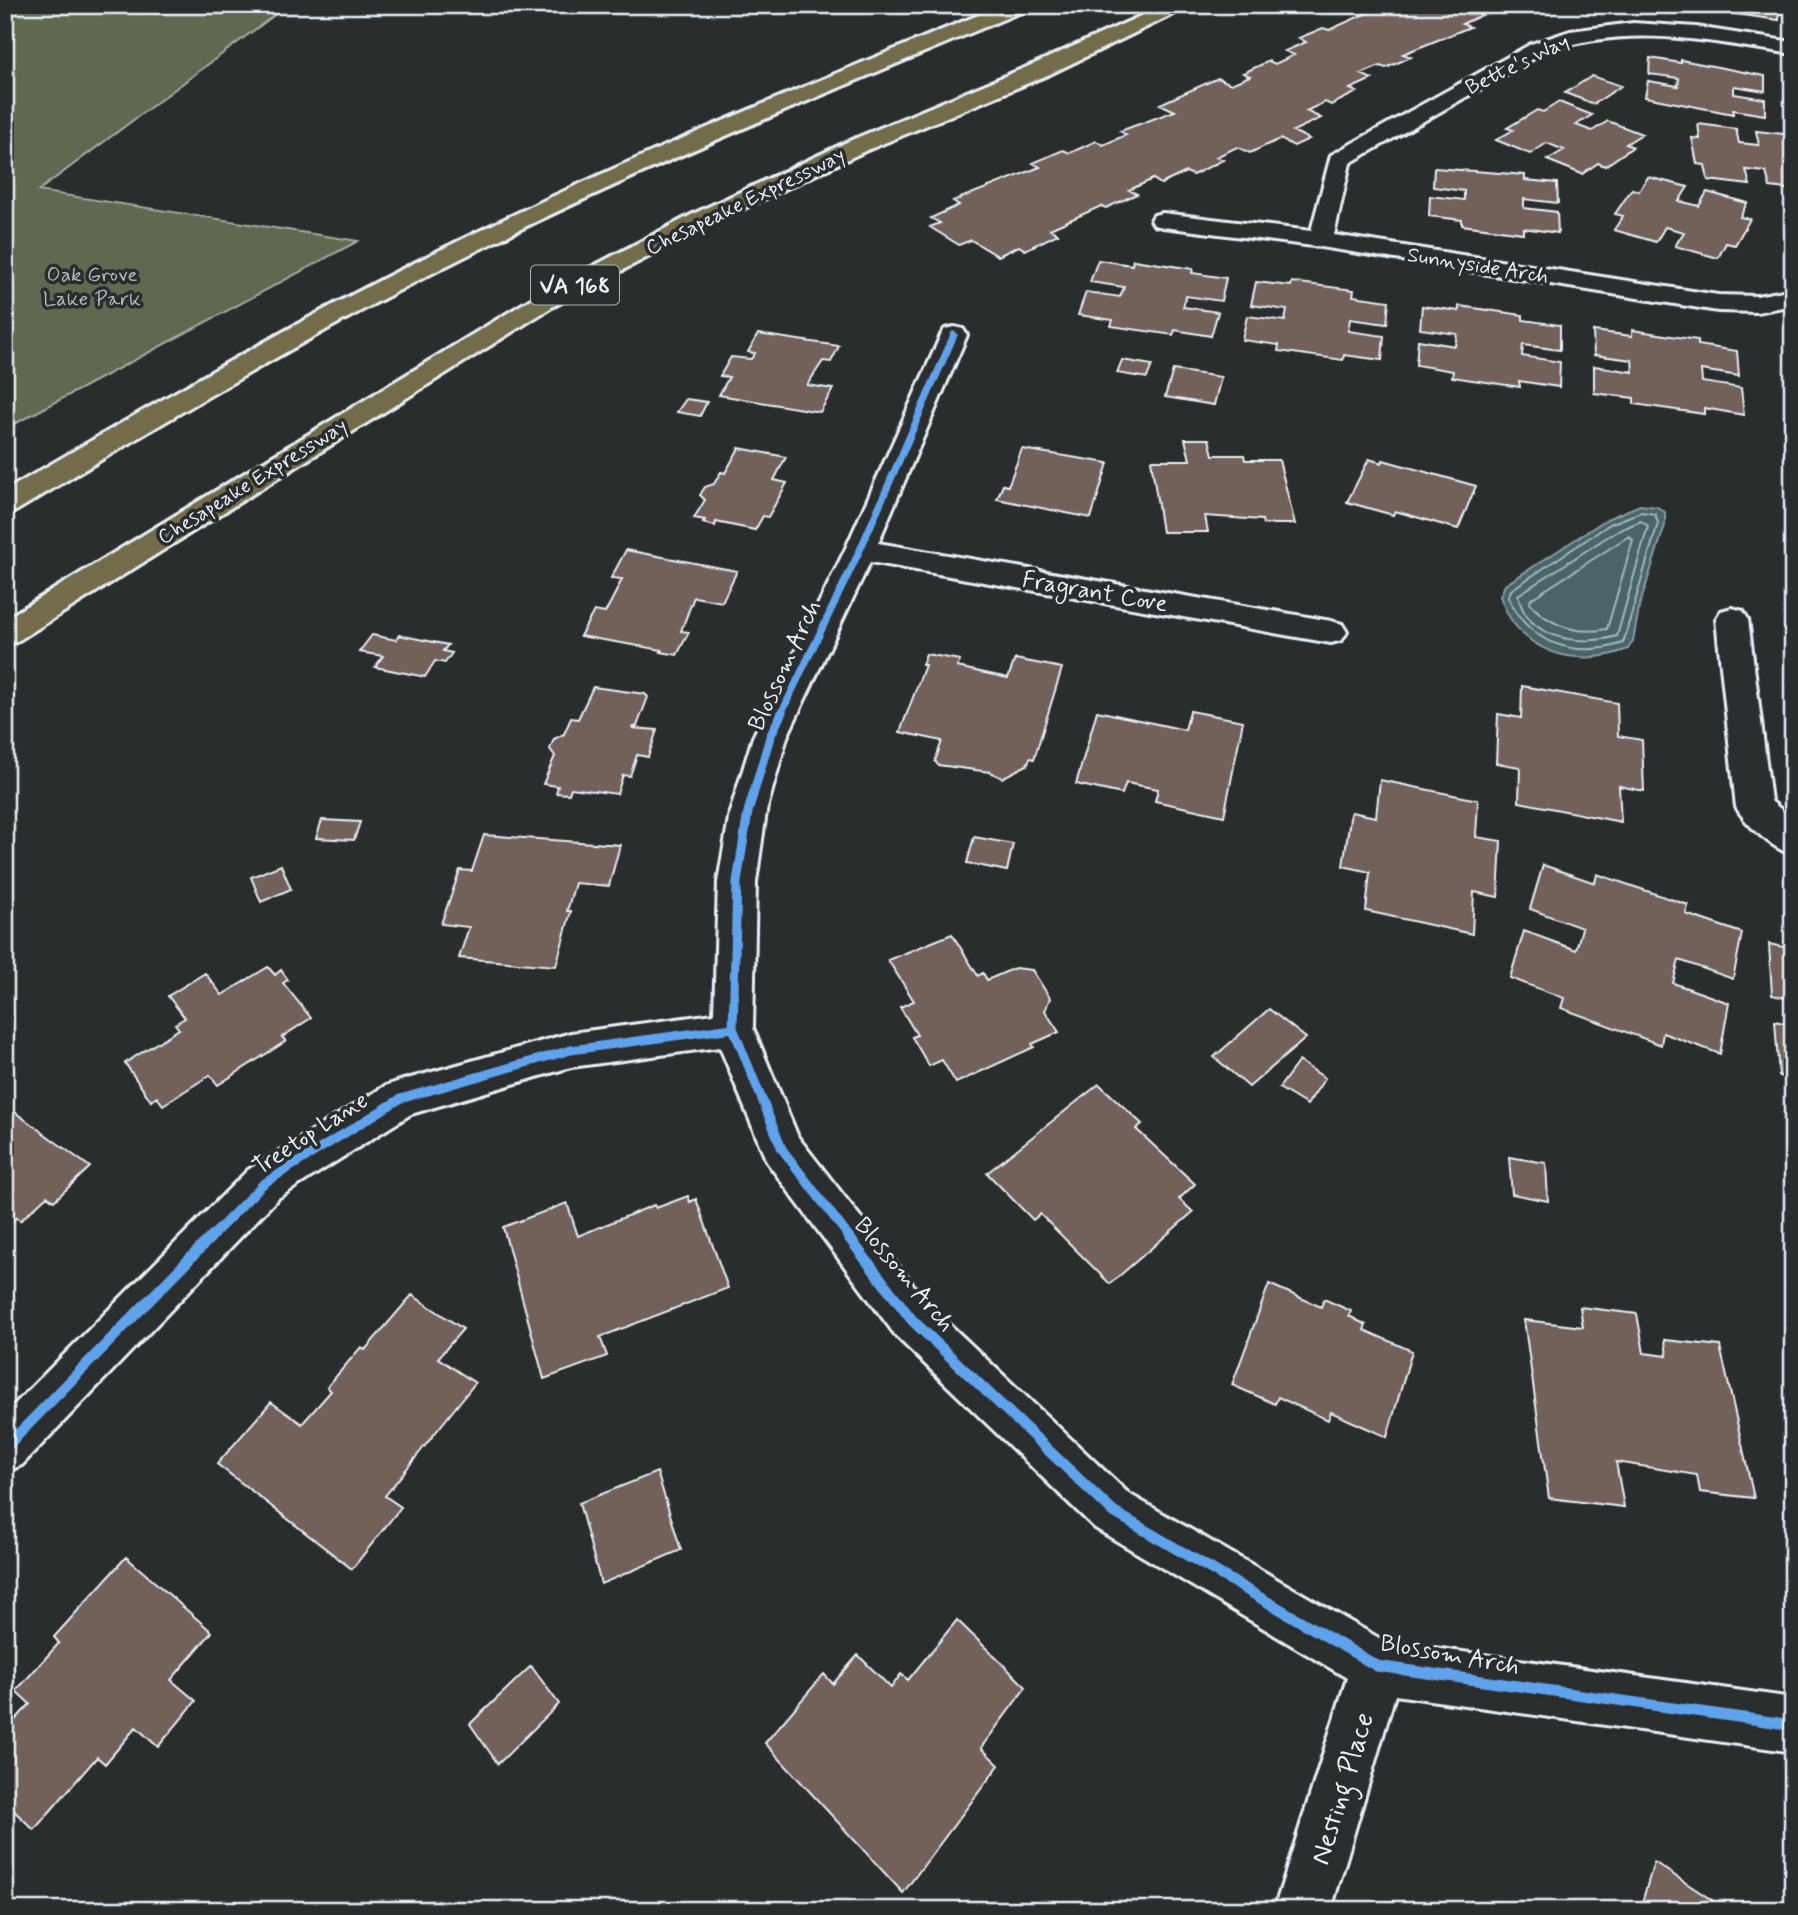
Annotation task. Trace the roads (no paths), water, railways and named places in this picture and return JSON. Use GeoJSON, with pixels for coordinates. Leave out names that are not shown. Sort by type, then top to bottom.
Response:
{"type":"FeatureCollection","features":[{"type":"Feature","properties":{"kind":"highway"},"geometry":{"type":"LineString","coordinates":[[5,504],[141,423],[437,261],[711,133],[1021,5]]}},
{"type":"Feature","properties":{"kind":"highway","name":"Chesapeake Expressway"},"geometry":{"type":"LineString","coordinates":[[5,634],[542,302],[704,218],[845,151],[1042,69],[1182,5]]}},
{"type":"Feature","properties":{"kind":"street","name":"Bette's Way"},"geometry":{"type":"LineString","coordinates":[[1321,240],[1339,160],[1538,48],[1564,37],[1587,31],[1644,27],[1793,48]]}},
{"type":"Feature","properties":{"kind":"street","name":"Sunnyside Arch"},"geometry":{"type":"LineString","coordinates":[[1163,220],[1321,240],[1718,303],[1757,304],[1793,297]]}},
{"type":"Feature","properties":{"kind":"street","name":"Blossom Arch"},"geometry":{"type":"LineString","coordinates":[[954,335],[860,550],[770,737],[748,812],[737,881],[733,1028],[782,1149],[912,1320],[1112,1511],[1377,1666],[1793,1725]]}},
{"type":"Feature","properties":{"kind":"street","name":"Fragrant Cove"},"geometry":{"type":"LineString","coordinates":[[860,550],[1331,632]]}},
{"type":"Feature","properties":{"kind":"street"},"geometry":{"type":"LineString","coordinates":[[1732,619],[1754,807],[1793,841]]}},
{"type":"Feature","properties":{"kind":"street","name":"Treetop Lane"},"geometry":{"type":"LineString","coordinates":[[5,1448],[263,1184],[400,1099],[571,1050],[733,1028]]}},
{"type":"Feature","properties":{"kind":"street","name":"Nesting Place"},"geometry":{"type":"LineString","coordinates":[[1302,1910],[1377,1666]]}},
{"type":"Feature","properties":{"kind":"water"},"geometry":{"type":"Polygon","coordinates":[[[1640,505],[1657,507],[1665,512],[1665,525],[1640,604],[1633,641],[1628,649],[1608,655],[1569,656],[1534,643],[1508,615],[1500,596],[1505,585],[1607,519],[1640,505]]]}},
{"type":"Feature","properties":{"kind":"park label","name":"Oak Grove Lake Park"},"geometry":{"type":"Point","coordinates":[92,286]}}]}
